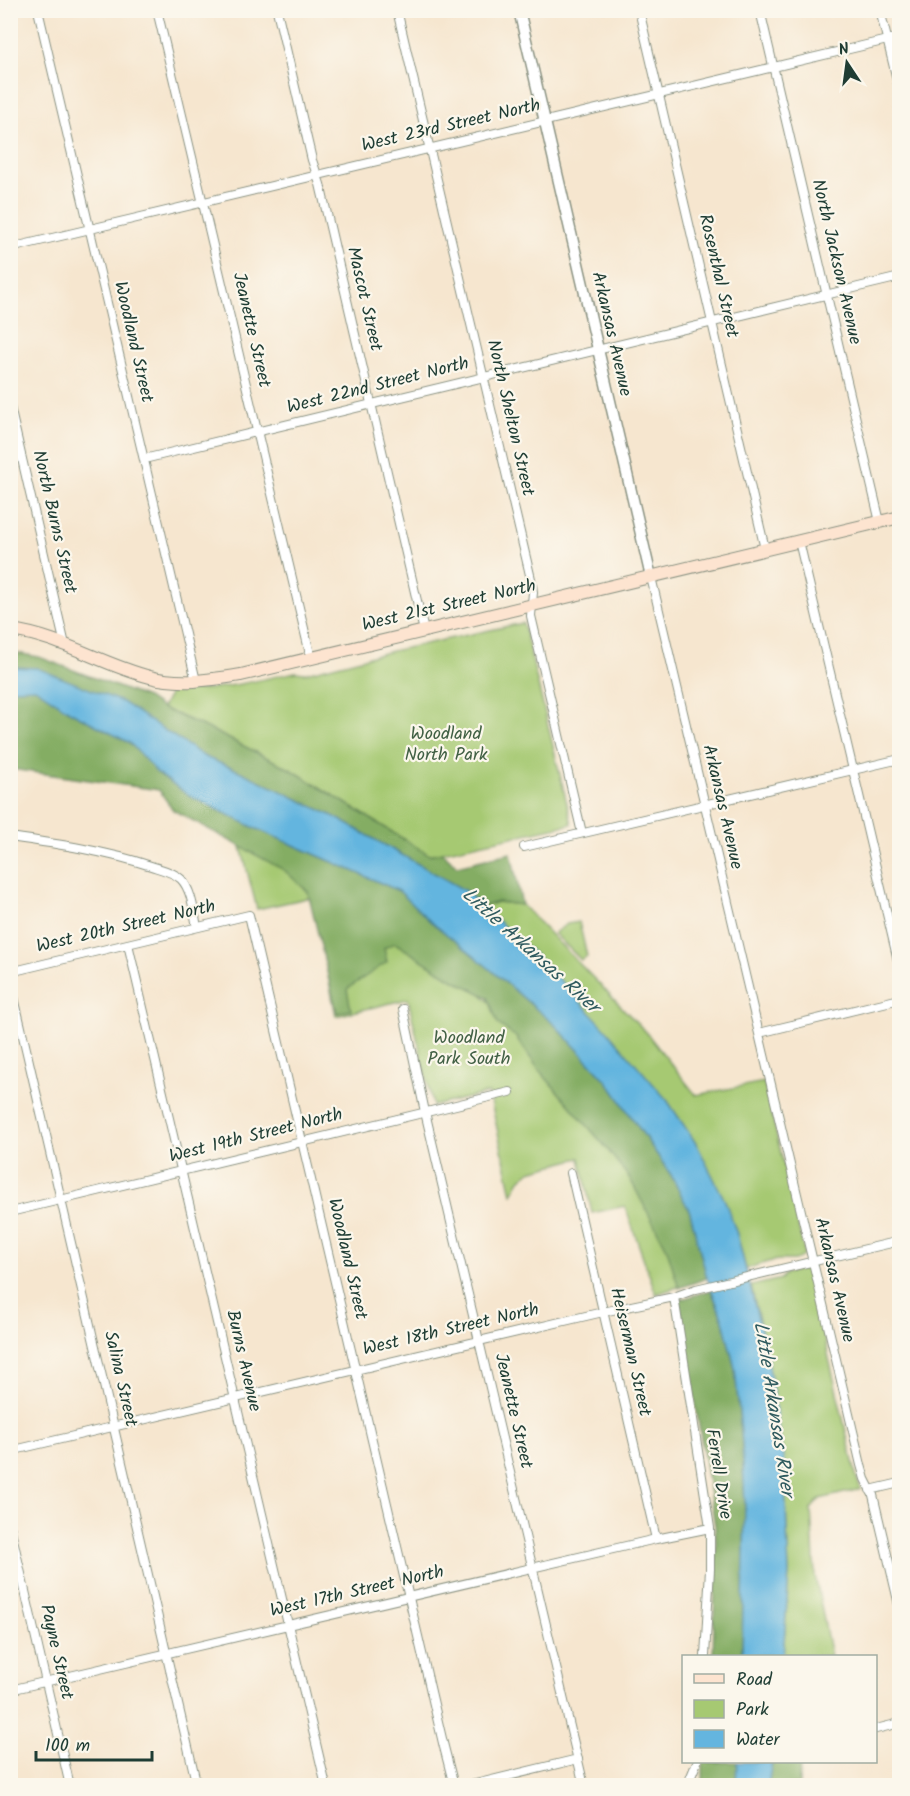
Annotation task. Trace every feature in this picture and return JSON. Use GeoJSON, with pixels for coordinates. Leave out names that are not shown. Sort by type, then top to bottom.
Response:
{"type":"FeatureCollection","features":[{"type":"Feature","properties":{"kind":"main road","name":"West 21st Street North"},"geometry":{"type":"LineString","coordinates":[[10,630],[65,645],[150,678],[175,682],[196,681],[241,675],[900,517]]}},
{"type":"Feature","properties":{"kind":"street","name":"Woodland Street"},"geometry":{"type":"LineString","coordinates":[[38,10],[196,681]]}},
{"type":"Feature","properties":{"kind":"street","name":"Jeanette Street"},"geometry":{"type":"LineString","coordinates":[[157,10],[311,658]]}},
{"type":"Feature","properties":{"kind":"street","name":"Mascot Street"},"geometry":{"type":"LineString","coordinates":[[277,10],[424,631]]}},
{"type":"Feature","properties":{"kind":"street","name":"North Shelton Street"},"geometry":{"type":"LineString","coordinates":[[397,10],[531,579],[533,592],[531,616],[582,833]]}},
{"type":"Feature","properties":{"kind":"street","name":"Arkansas Avenue"},"geometry":{"type":"LineString","coordinates":[[519,10],[812,1262],[861,1465],[870,1490],[900,1609]]}},
{"type":"Feature","properties":{"kind":"street","name":"Rosenthal Street"},"geometry":{"type":"LineString","coordinates":[[639,10],[765,549]]}},
{"type":"Feature","properties":{"kind":"street","name":"North Jackson Avenue"},"geometry":{"type":"LineString","coordinates":[[760,10],[880,522]]}},
{"type":"Feature","properties":{"kind":"street"},"geometry":{"type":"LineString","coordinates":[[880,10],[900,92]]}},
{"type":"Feature","properties":{"kind":"street","name":"West 23rd Street North"},"geometry":{"type":"LineString","coordinates":[[10,248],[900,36]]}},
{"type":"Feature","properties":{"kind":"street","name":"West 22nd Street North"},"geometry":{"type":"LineString","coordinates":[[144,459],[900,277]]}},
{"type":"Feature","properties":{"kind":"street","name":"North Burns Street"},"geometry":{"type":"LineString","coordinates":[[10,407],[65,645]]}},
{"type":"Feature","properties":{"kind":"street"},"geometry":{"type":"LineString","coordinates":[[799,541],[900,969]]}},
{"type":"Feature","properties":{"kind":"street"},"geometry":{"type":"LineString","coordinates":[[524,846],[900,759]]}},
{"type":"Feature","properties":{"kind":"street"},"geometry":{"type":"LineString","coordinates":[[10,837],[94,850],[174,875],[181,879],[186,888],[197,927]]}},
{"type":"Feature","properties":{"kind":"street","name":"Woodland Street"},"geometry":{"type":"LineString","coordinates":[[249,915],[454,1785]]}},
{"type":"Feature","properties":{"kind":"street","name":"West 20th Street North"},"geometry":{"type":"LineString","coordinates":[[10,972],[249,915]]}},
{"type":"Feature","properties":{"kind":"street","name":"Burns Avenue"},"geometry":{"type":"LineString","coordinates":[[128,944],[326,1785]]}},
{"type":"Feature","properties":{"kind":"street","name":"Salina Street"},"geometry":{"type":"LineString","coordinates":[[10,980],[197,1785]]}},
{"type":"Feature","properties":{"kind":"street"},"geometry":{"type":"LineString","coordinates":[[759,1033],[900,999]]}},
{"type":"Feature","properties":{"kind":"street","name":"Jeanette Street"},"geometry":{"type":"LineString","coordinates":[[404,1009],[425,1113],[584,1785]]}},
{"type":"Feature","properties":{"kind":"street","name":"West 19th Street North"},"geometry":{"type":"LineString","coordinates":[[10,1212],[510,1092]]}},
{"type":"Feature","properties":{"kind":"street","name":"Heiserman Street"},"geometry":{"type":"LineString","coordinates":[[571,1173],[656,1539]]}},
{"type":"Feature","properties":{"kind":"street","name":"West 18th Street North"},"geometry":{"type":"LineString","coordinates":[[10,1451],[674,1297],[696,1289],[900,1241]]}},
{"type":"Feature","properties":{"kind":"street","name":"Ferrell Drive"},"geometry":{"type":"LineString","coordinates":[[674,1297],[710,1528],[705,1655]]}},
{"type":"Feature","properties":{"kind":"street"},"geometry":{"type":"LineString","coordinates":[[870,1490],[900,1483]]}},
{"type":"Feature","properties":{"kind":"street","name":"Payne Street"},"geometry":{"type":"LineString","coordinates":[[10,1526],[70,1785]]}},
{"type":"Feature","properties":{"kind":"street","name":"West 17th Street North"},"geometry":{"type":"LineString","coordinates":[[10,1690],[710,1528]]}},
{"type":"Feature","properties":{"kind":"street"},"geometry":{"type":"LineString","coordinates":[[877,1729],[900,1723]]}},
{"type":"Feature","properties":{"kind":"street"},"geometry":{"type":"LineString","coordinates":[[467,1785],[578,1759]]}},
{"type":"Feature","properties":{"kind":"street"},"geometry":{"type":"LineString","coordinates":[[687,1785],[696,1763]]}},
{"type":"Feature","properties":{"kind":"green space","name":"Woodland North Park"},"geometry":{"type":"Polygon","coordinates":[[[523,623],[572,824],[429,855],[292,770],[162,708],[171,691],[219,688],[295,672],[306,673],[392,651],[523,623]]]}},
{"type":"Feature","properties":{"kind":"green space"},"geometry":{"type":"Polygon","coordinates":[[[10,652],[39,657],[147,698],[162,708],[292,770],[429,855],[442,852],[457,866],[511,853],[522,905],[497,902],[482,907],[464,890],[335,817],[205,757],[37,668],[11,667],[10,652]]]}},
{"type":"Feature","properties":{"kind":"green space"},"geometry":{"type":"Polygon","coordinates":[[[35,688],[71,712],[130,743],[156,772],[190,796],[257,829],[399,891],[430,921],[555,1025],[607,1081],[671,1175],[690,1212],[707,1278],[679,1288],[667,1249],[630,1179],[604,1145],[539,1070],[516,1037],[498,1024],[488,997],[452,979],[395,943],[384,948],[387,962],[347,989],[351,1010],[337,1013],[308,892],[284,870],[173,810],[159,790],[11,769],[11,689],[35,688]]]}},
{"type":"Feature","properties":{"kind":"green space","name":"Woodland Park South"},"geometry":{"type":"Polygon","coordinates":[[[241,847],[354,897],[454,966],[519,1032],[628,1162],[684,1285],[656,1294],[625,1206],[592,1213],[580,1158],[530,1171],[520,1180],[512,1194],[489,1093],[433,1106],[408,999],[336,1016],[312,897],[257,909],[241,847]]]}},
{"type":"Feature","properties":{"kind":"green space"},"geometry":{"type":"Polygon","coordinates":[[[497,902],[522,905],[645,1031],[696,1095],[764,1082],[804,1251],[803,1256],[795,1260],[771,1261],[746,1269],[725,1201],[697,1145],[667,1100],[482,907],[497,902]]]}},
{"type":"Feature","properties":{"kind":"green space"},"geometry":{"type":"Polygon","coordinates":[[[579,922],[587,956],[581,960],[554,933],[567,924],[579,922]]]}},
{"type":"Feature","properties":{"kind":"green space"},"geometry":{"type":"Polygon","coordinates":[[[803,1269],[809,1272],[861,1489],[820,1499],[811,1509],[815,1575],[831,1655],[783,1655],[789,1573],[784,1464],[767,1354],[751,1286],[781,1279],[785,1274],[803,1269]]]}},
{"type":"Feature","properties":{"kind":"green space"},"geometry":{"type":"Polygon","coordinates":[[[711,1290],[723,1320],[735,1369],[745,1503],[742,1655],[713,1655],[715,1526],[679,1300],[711,1290]]]}},
{"type":"Feature","properties":{"kind":"green space"},"geometry":{"type":"Polygon","coordinates":[[[703,1763],[737,1763],[736,1785],[703,1785],[703,1763]]]}},
{"type":"Feature","properties":{"kind":"green space"},"geometry":{"type":"Polygon","coordinates":[[[772,1763],[800,1763],[799,1785],[768,1786],[772,1763]]]}},
{"type":"Feature","properties":{"kind":"water","name":"Little Arkansas River"},"geometry":{"type":"Polygon","coordinates":[[[10,667],[37,668],[122,702],[205,757],[335,817],[464,890],[541,960],[604,1027],[667,1100],[697,1145],[725,1201],[737,1234],[767,1354],[784,1464],[789,1573],[783,1655],[742,1655],[745,1503],[735,1369],[723,1320],[707,1278],[690,1212],[671,1175],[607,1081],[555,1025],[430,921],[399,891],[257,829],[190,796],[156,772],[130,743],[71,712],[35,688],[11,689],[10,667]]]}},
{"type":"Feature","properties":{"kind":"water"},"geometry":{"type":"Polygon","coordinates":[[[737,1763],[772,1763],[768,1785],[736,1785],[737,1763]]]}}]}
